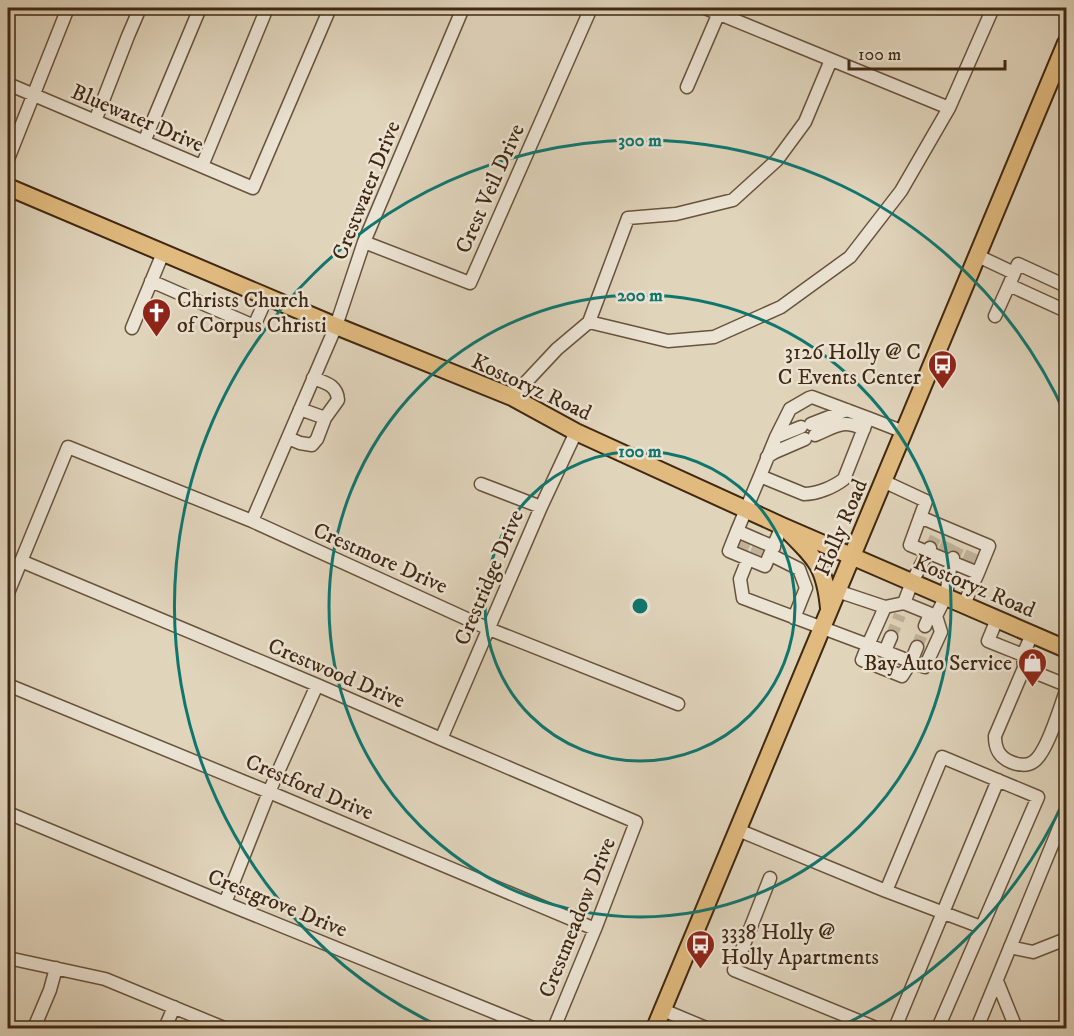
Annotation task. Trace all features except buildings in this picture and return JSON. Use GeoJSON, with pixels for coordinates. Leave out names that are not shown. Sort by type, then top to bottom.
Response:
{"type":"FeatureCollection","features":[{"type":"Feature","properties":{"kind":"main road","name":"Holly Road"},"geometry":{"type":"LineString","coordinates":[[655,1029],[1066,43]]}},
{"type":"Feature","properties":{"kind":"main road","name":"Kostoryz Road"},"geometry":{"type":"LineString","coordinates":[[8,187],[336,326],[512,397],[576,432],[783,526],[1066,649]]}},
{"type":"Feature","properties":{"kind":"main road"},"geometry":{"type":"LineString","coordinates":[[783,526],[818,564],[825,580],[829,611]]}},
{"type":"Feature","properties":{"kind":"street"},"geometry":{"type":"LineString","coordinates":[[8,159],[68,8]]}},
{"type":"Feature","properties":{"kind":"street"},"geometry":{"type":"LineString","coordinates":[[95,121],[140,8]]}},
{"type":"Feature","properties":{"kind":"street"},"geometry":{"type":"LineString","coordinates":[[144,142],[200,8]]}},
{"type":"Feature","properties":{"kind":"street"},"geometry":{"type":"LineString","coordinates":[[202,166],[267,8]]}},
{"type":"Feature","properties":{"kind":"street","name":"Bluewater Drive"},"geometry":{"type":"LineString","coordinates":[[8,84],[253,188],[330,8]]}},
{"type":"Feature","properties":{"kind":"street","name":"Crestwater Drive"},"geometry":{"type":"LineString","coordinates":[[252,521],[336,326],[364,242],[463,8]]}},
{"type":"Feature","properties":{"kind":"street","name":"Crest Veil Drive"},"geometry":{"type":"LineString","coordinates":[[364,242],[470,283],[591,8]]}},
{"type":"Feature","properties":{"kind":"street"},"geometry":{"type":"LineString","coordinates":[[705,8],[720,10],[831,60],[949,108]]}},
{"type":"Feature","properties":{"kind":"street"},"geometry":{"type":"LineString","coordinates":[[589,322],[668,341],[714,337],[782,307],[850,257],[901,191],[949,108],[993,8]]}},
{"type":"Feature","properties":{"kind":"street"},"geometry":{"type":"LineString","coordinates":[[687,87],[720,10]]}},
{"type":"Feature","properties":{"kind":"street"},"geometry":{"type":"LineString","coordinates":[[512,397],[557,349],[589,322],[628,218],[676,214],[733,200],[777,159],[806,122],[831,60]]}},
{"type":"Feature","properties":{"kind":"street"},"geometry":{"type":"LineString","coordinates":[[132,328],[163,253]]}},
{"type":"Feature","properties":{"kind":"street"},"geometry":{"type":"LineString","coordinates":[[978,256],[1011,279],[1066,311]]}},
{"type":"Feature","properties":{"kind":"street"},"geometry":{"type":"LineString","coordinates":[[996,316],[1018,264],[1066,286]]}},
{"type":"Feature","properties":{"kind":"street"},"geometry":{"type":"LineString","coordinates":[[151,281],[254,326],[267,297]]}},
{"type":"Feature","properties":{"kind":"street"},"geometry":{"type":"LineString","coordinates":[[288,438],[312,445],[317,439],[325,418],[338,400],[338,392],[334,387],[313,378]]}},
{"type":"Feature","properties":{"kind":"street"},"geometry":{"type":"LineString","coordinates":[[837,591],[930,619],[941,632],[925,667],[743,598],[740,579],[749,547],[747,509],[767,457],[790,409],[809,398],[820,399],[847,410],[866,423]]}},
{"type":"Feature","properties":{"kind":"street"},"geometry":{"type":"LineString","coordinates":[[300,409],[325,418]]}},
{"type":"Feature","properties":{"kind":"street"},"geometry":{"type":"LineString","coordinates":[[767,457],[847,410]]}},
{"type":"Feature","properties":{"kind":"street"},"geometry":{"type":"LineString","coordinates":[[776,437],[845,423],[866,423],[904,432]]}},
{"type":"Feature","properties":{"kind":"street"},"geometry":{"type":"LineString","coordinates":[[760,476],[804,494],[823,490],[841,482],[866,423]]}},
{"type":"Feature","properties":{"kind":"street","name":"Crestridge Drive"},"geometry":{"type":"LineString","coordinates":[[441,739],[576,432]]}},
{"type":"Feature","properties":{"kind":"street","name":"Crestmore Drive"},"geometry":{"type":"LineString","coordinates":[[21,561],[68,447],[252,521],[489,628],[678,704]]}},
{"type":"Feature","properties":{"kind":"street"},"geometry":{"type":"LineString","coordinates":[[883,481],[926,501],[910,545],[928,550],[978,573]]}},
{"type":"Feature","properties":{"kind":"street"},"geometry":{"type":"LineString","coordinates":[[481,484],[542,507]]}},
{"type":"Feature","properties":{"kind":"street"},"geometry":{"type":"LineString","coordinates":[[920,518],[975,545],[989,546],[964,604]]}},
{"type":"Feature","properties":{"kind":"street"},"geometry":{"type":"LineString","coordinates":[[749,547],[765,566],[783,526]]}},
{"type":"Feature","properties":{"kind":"street"},"geometry":{"type":"LineString","coordinates":[[749,547],[773,551],[799,569],[806,588],[794,618]]}},
{"type":"Feature","properties":{"kind":"street"},"geometry":{"type":"LineString","coordinates":[[902,609],[928,550]]}},
{"type":"Feature","properties":{"kind":"street"},"geometry":{"type":"LineString","coordinates":[[930,619],[946,596],[947,558]]}},
{"type":"Feature","properties":{"kind":"street"},"geometry":{"type":"LineString","coordinates":[[8,593],[21,561]]}},
{"type":"Feature","properties":{"kind":"street","name":"Crestwood Drive"},"geometry":{"type":"LineString","coordinates":[[21,561],[636,822]]}},
{"type":"Feature","properties":{"kind":"street"},"geometry":{"type":"LineString","coordinates":[[885,607],[862,660],[902,676],[917,647]]}},
{"type":"Feature","properties":{"kind":"street"},"geometry":{"type":"LineString","coordinates":[[997,619],[988,641],[1066,685]]}},
{"type":"Feature","properties":{"kind":"street"},"geometry":{"type":"LineString","coordinates":[[1032,634],[995,736],[998,752],[1003,758],[1021,765],[1034,762],[1041,756],[1066,691]]}},
{"type":"Feature","properties":{"kind":"street"},"geometry":{"type":"LineString","coordinates":[[885,651],[891,637]]}},
{"type":"Feature","properties":{"kind":"street","name":"Crestford Drive"},"geometry":{"type":"LineString","coordinates":[[8,685],[595,929]]}},
{"type":"Feature","properties":{"kind":"street"},"geometry":{"type":"LineString","coordinates":[[225,903],[269,792],[317,685]]}},
{"type":"Feature","properties":{"kind":"street"},"geometry":{"type":"LineString","coordinates":[[886,891],[942,757],[1038,797],[938,1029]]}},
{"type":"Feature","properties":{"kind":"street"},"geometry":{"type":"LineString","coordinates":[[896,1029],[998,780]]}},
{"type":"Feature","properties":{"kind":"street"},"geometry":{"type":"LineString","coordinates":[[977,1029],[1066,811]]}},
{"type":"Feature","properties":{"kind":"street","name":"Crestgrove Drive"},"geometry":{"type":"LineString","coordinates":[[8,813],[533,1029]]}},
{"type":"Feature","properties":{"kind":"street","name":"Crestmeadow Drive"},"geometry":{"type":"LineString","coordinates":[[554,1029],[636,822]]}},
{"type":"Feature","properties":{"kind":"street"},"geometry":{"type":"LineString","coordinates":[[738,830],[981,927]]}},
{"type":"Feature","properties":{"kind":"street"},"geometry":{"type":"LineString","coordinates":[[770,878],[734,970],[876,1029]]}},
{"type":"Feature","properties":{"kind":"street"},"geometry":{"type":"LineString","coordinates":[[1010,947],[1033,952],[1066,939]]}},
{"type":"Feature","properties":{"kind":"street"},"geometry":{"type":"LineString","coordinates":[[8,958],[105,979],[224,1029]]}},
{"type":"Feature","properties":{"kind":"street"},"geometry":{"type":"LineString","coordinates":[[34,1029],[51,990],[56,968]]}},
{"type":"Feature","properties":{"kind":"street"},"geometry":{"type":"LineString","coordinates":[[997,981],[1016,1029]]}},
{"type":"Feature","properties":{"kind":"street"},"geometry":{"type":"LineString","coordinates":[[165,1029],[174,1007]]}},
{"type":"Feature","properties":{"kind":"street"},"geometry":{"type":"LineString","coordinates":[[663,1010],[706,1029]]}},
{"type":"Feature","properties":{"kind":"tunnel"},"geometry":{"type":"LineString","coordinates":[[930,548],[937,535]]}},
{"type":"Feature","properties":{"kind":"tunnel"},"geometry":{"type":"LineString","coordinates":[[742,550],[746,539]]}},
{"type":"Feature","properties":{"kind":"tunnel"},"geometry":{"type":"LineString","coordinates":[[943,553],[949,540]]}},
{"type":"Feature","properties":{"kind":"tunnel"},"geometry":{"type":"LineString","coordinates":[[953,558],[960,544]]}},
{"type":"Feature","properties":{"kind":"tunnel"},"geometry":{"type":"LineString","coordinates":[[755,556],[759,545]]}},
{"type":"Feature","properties":{"kind":"tunnel"},"geometry":{"type":"LineString","coordinates":[[967,563],[973,550]]}},
{"type":"Feature","properties":{"kind":"tunnel"},"geometry":{"type":"LineString","coordinates":[[891,637],[900,615]]}},
{"type":"Feature","properties":{"kind":"tunnel"},"geometry":{"type":"LineString","coordinates":[[917,647],[925,626]]}},
{"type":"Feature","properties":{"kind":"place","name":"Christs Church of Corpus Christi"},"geometry":{"type":"Point","coordinates":[156,338]}},
{"type":"Feature","properties":{"kind":"place","name":"3126 Holly @ C C Events Center"},"geometry":{"type":"Point","coordinates":[942,390]}},
{"type":"Feature","properties":{"kind":"place","name":"Bay Auto Service"},"geometry":{"type":"Point","coordinates":[1033,688]}},
{"type":"Feature","properties":{"kind":"place","name":"3338 Holly @ Holly Apartments"},"geometry":{"type":"Point","coordinates":[700,970]}}]}
